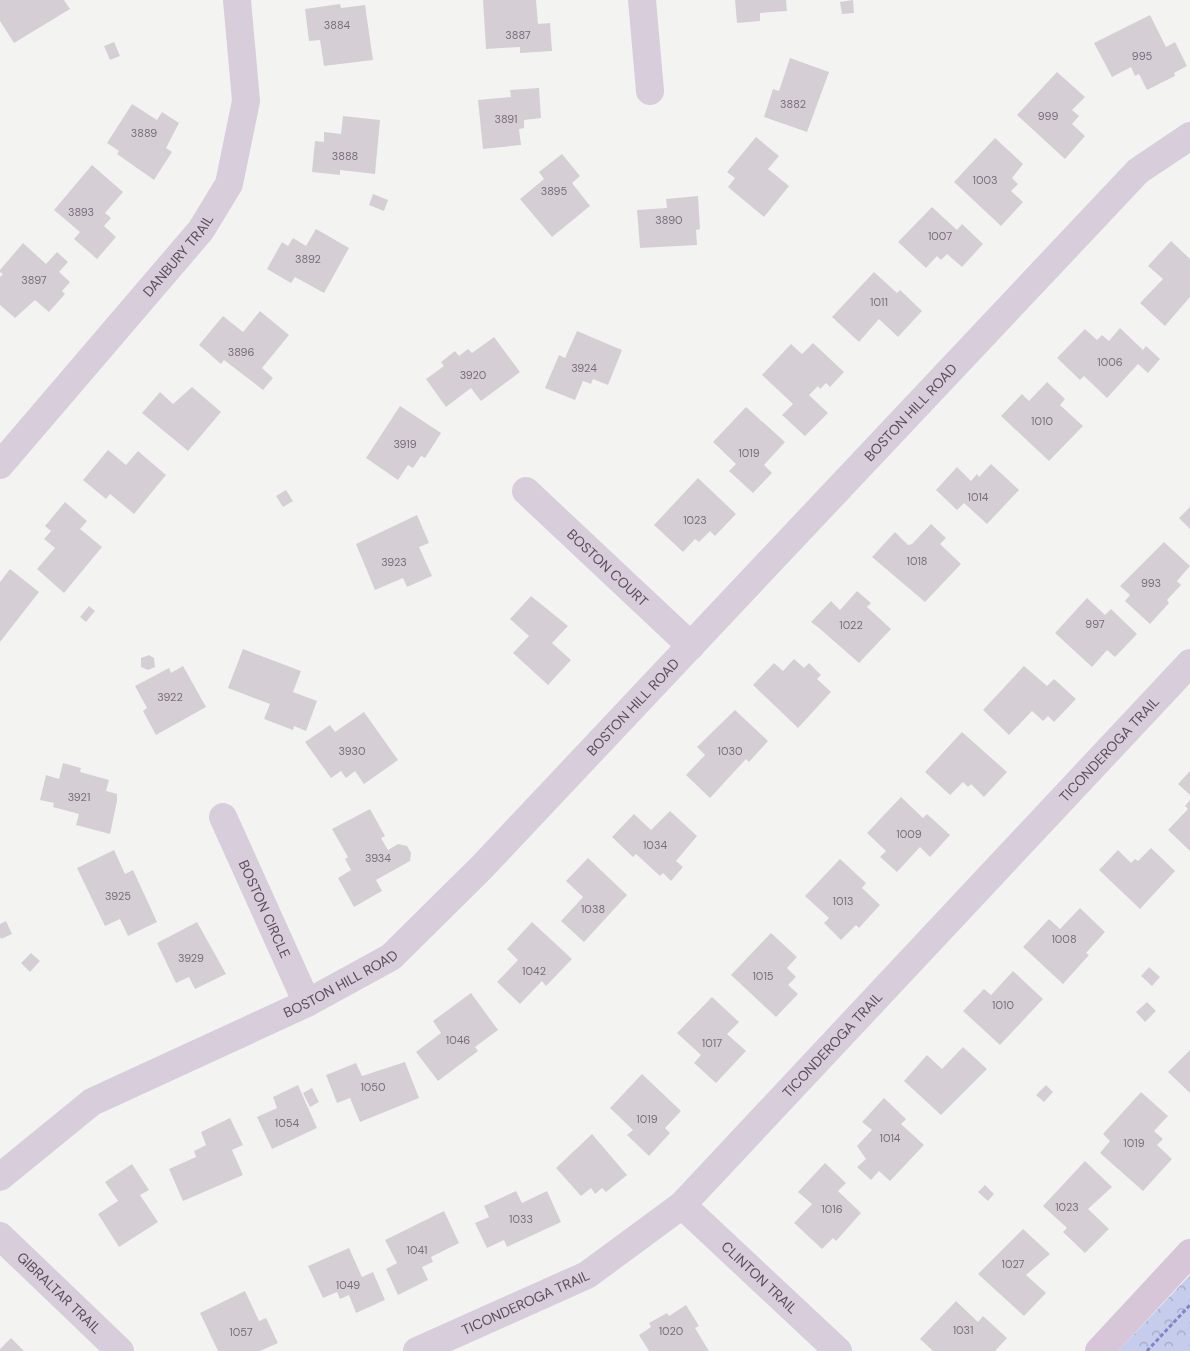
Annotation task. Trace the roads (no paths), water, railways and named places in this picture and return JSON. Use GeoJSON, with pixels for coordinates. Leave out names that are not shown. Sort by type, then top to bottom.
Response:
{"type":"FeatureCollection","features":[{"type":"Feature","properties":{"kind":"street","name":"DANBURY TRAIL"},"geometry":{"type":"LineString","coordinates":[[0,465],[201,230],[229,184],[246,102],[237,0]]}},
{"type":"Feature","properties":{"kind":"street"},"geometry":{"type":"LineString","coordinates":[[642,0],[650,91]]}},
{"type":"Feature","properties":{"kind":"street","name":"BOSTON HILL ROAD"},"geometry":{"type":"LineString","coordinates":[[0,1177],[92,1102],[307,1003],[391,957],[481,868],[1138,171],[1190,136]]}},
{"type":"Feature","properties":{"kind":"street","name":"BOSTON COURT"},"geometry":{"type":"LineString","coordinates":[[526,491],[691,646]]}},
{"type":"Feature","properties":{"kind":"street","name":"TICONDEROGA TRAIL"},"geometry":{"type":"LineString","coordinates":[[418,1351],[587,1275],[682,1204],[1190,663]]}},
{"type":"Feature","properties":{"kind":"street","name":"BOSTON CIRCLE"},"geometry":{"type":"LineString","coordinates":[[223,816],[307,1003]]}},
{"type":"Feature","properties":{"kind":"street","name":"CLINTON TRAIL"},"geometry":{"type":"LineString","coordinates":[[682,1204],[838,1351]]}},
{"type":"Feature","properties":{"kind":"street","name":"GIBRALTAR TRAIL"},"geometry":{"type":"LineString","coordinates":[[0,1236],[120,1351]]}},
{"type":"Feature","properties":{"kind":"street"},"geometry":{"type":"LineString","coordinates":[[1099,1351],[1190,1253]]}}]}
